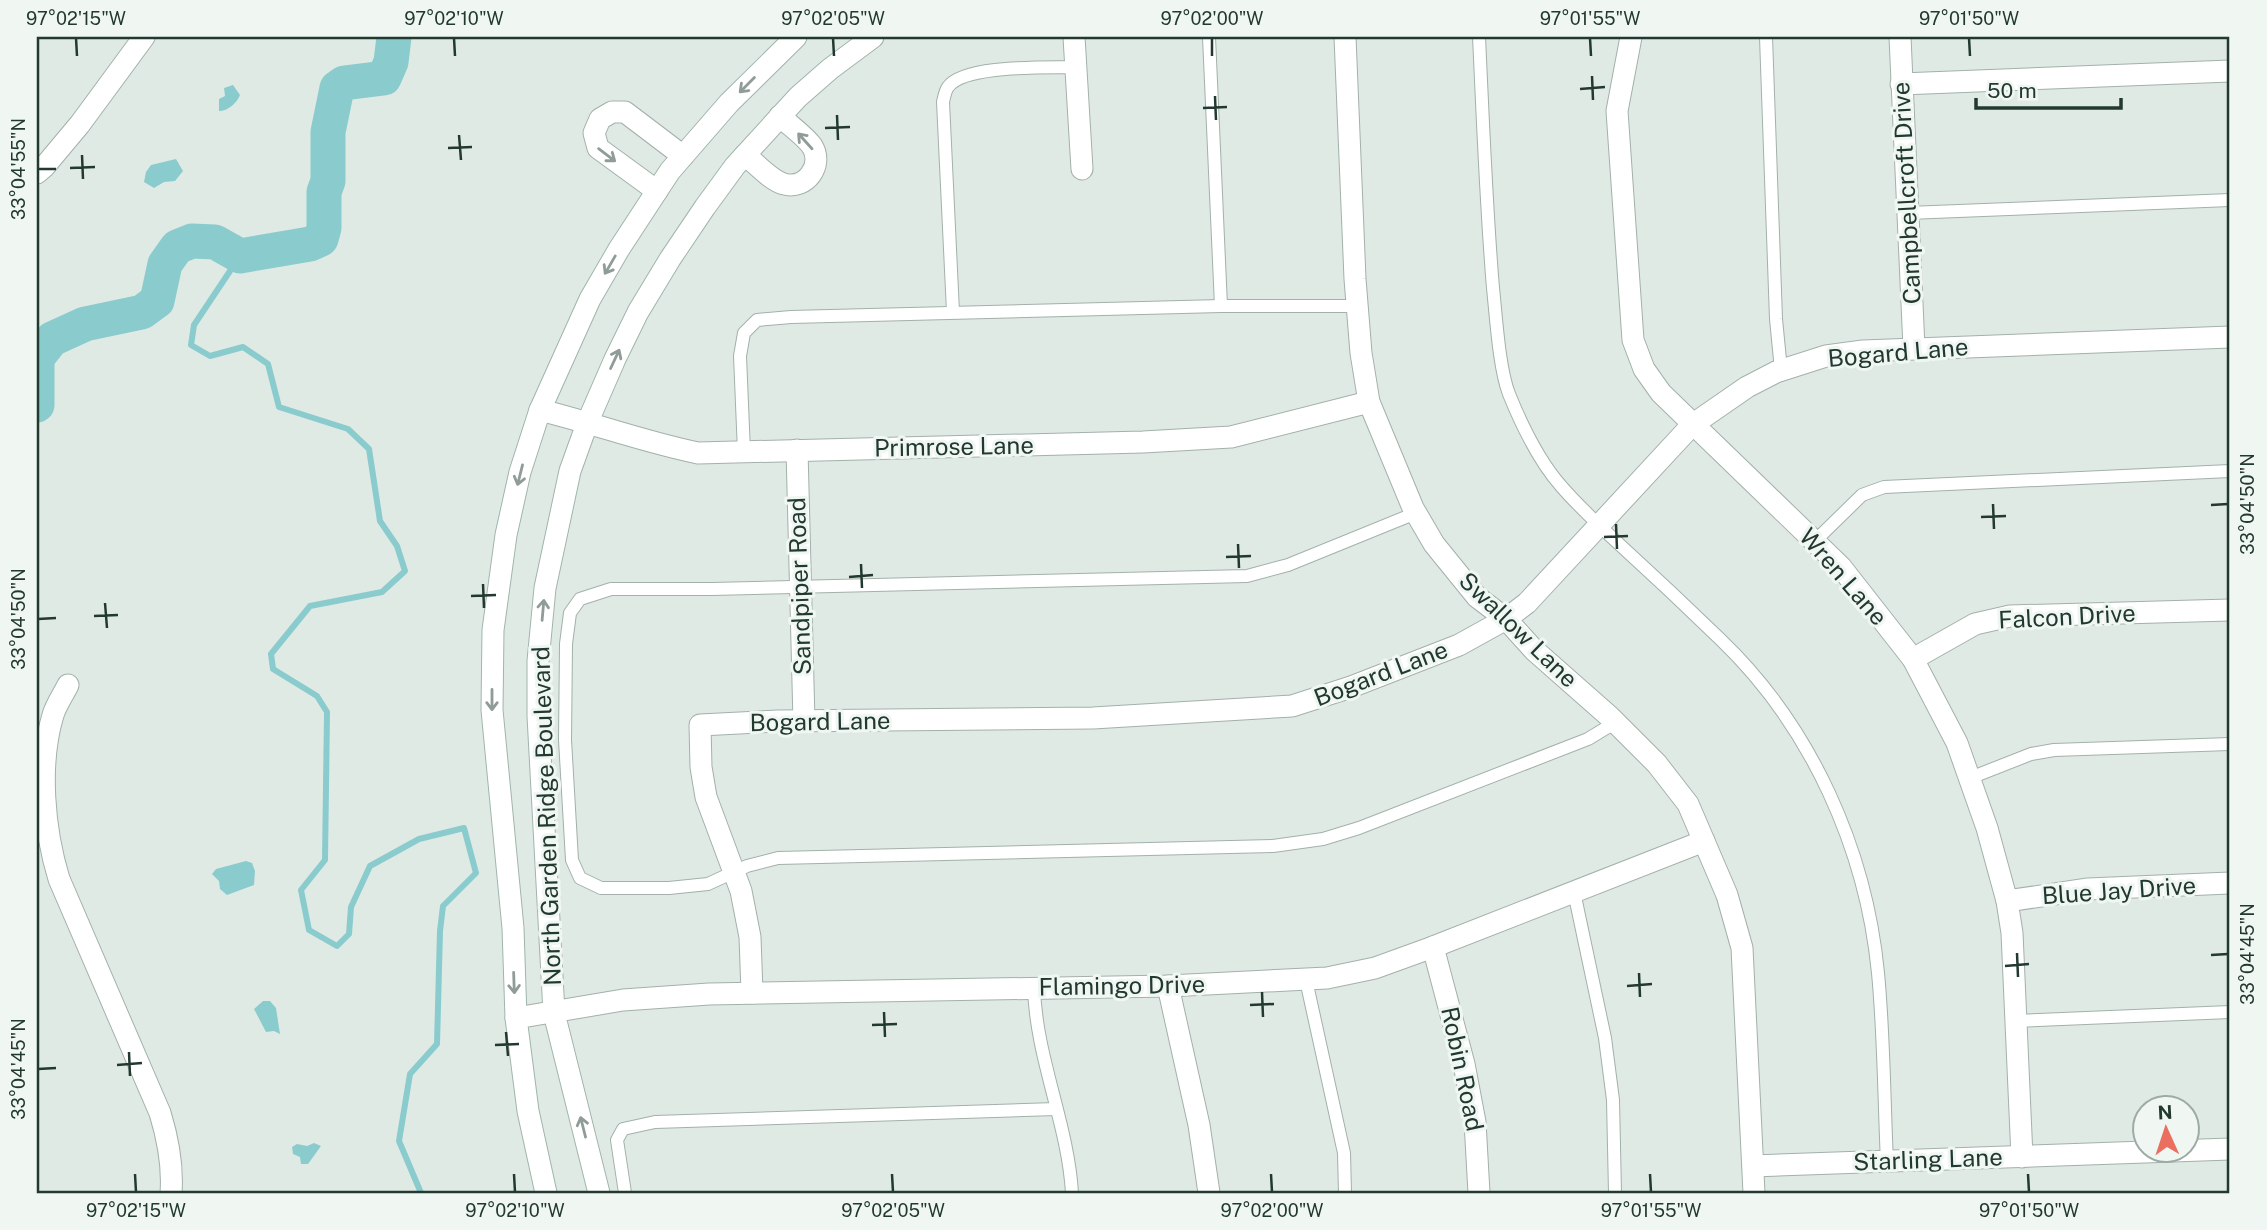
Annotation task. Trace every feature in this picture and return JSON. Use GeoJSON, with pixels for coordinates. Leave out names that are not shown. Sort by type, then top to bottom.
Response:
{"type":"FeatureCollection","features":[{"type":"Feature","properties":{"kind":"street"},"geometry":{"type":"LineString","coordinates":[[37,173],[80,124],[144,37]]}},
{"type":"Feature","properties":{"kind":"street","name":"North Garden Ridge Boulevard"},"geometry":{"type":"LineString","coordinates":[[546,1193],[528,1111],[516,1018],[513,928],[492,710],[493,630],[506,535],[520,472],[540,410],[590,299],[657,191],[683,156],[729,103],[796,37]]}},
{"type":"Feature","properties":{"kind":"street","name":"North Garden Ridge Boulevard"},"geometry":{"type":"LineString","coordinates":[[599,1193],[554,1013],[538,716],[538,661],[545,588],[570,471],[615,359],[670,259],[705,207],[745,155],[780,116],[830,69],[873,37]]}},
{"type":"Feature","properties":{"kind":"street"},"geometry":{"type":"LineString","coordinates":[[1074,37],[1082,169]]}},
{"type":"Feature","properties":{"kind":"street","name":"Swallow Lane"},"geometry":{"type":"LineString","coordinates":[[1345,37],[1357,306],[1369,402],[1416,513],[1434,544],[1477,597],[1506,620],[1535,650],[1616,722],[1657,764],[1688,804],[1727,895],[1742,948],[1754,1193]]}},
{"type":"Feature","properties":{"kind":"street","name":"Wren Lane"},"geometry":{"type":"LineString","coordinates":[[1631,37],[1617,111],[1633,340],[1644,369],[1661,393],[1841,567],[1913,659],[1957,743],[1987,828],[2007,901],[2012,933],[2022,1157]]}},
{"type":"Feature","properties":{"kind":"street","name":"Campbellcroft Drive"},"geometry":{"type":"LineString","coordinates":[[1900,37],[1914,348]]}},
{"type":"Feature","properties":{"kind":"street"},"geometry":{"type":"LineString","coordinates":[[1901,84],[2230,71]]}},
{"type":"Feature","properties":{"kind":"street"},"geometry":{"type":"LineString","coordinates":[[657,191],[598,148],[594,133],[600,120],[612,112],[625,112],[683,156]]}},
{"type":"Feature","properties":{"kind":"street"},"geometry":{"type":"LineString","coordinates":[[745,155],[783,184],[798,184],[811,175],[816,160],[811,145],[780,116]]}},
{"type":"Feature","properties":{"kind":"street","name":"Bogard Lane"},"geometry":{"type":"LineString","coordinates":[[752,993],[750,937],[741,891],[706,797],[701,768],[700,726],[804,721],[1093,718],[1292,706],[1351,687],[1459,645],[1506,620],[1527,603],[1692,425],[1747,387],[1781,370],[1826,356],[1863,351],[2230,337]]}},
{"type":"Feature","properties":{"kind":"street","name":"Primrose Lane"},"geometry":{"type":"LineString","coordinates":[[540,410],[588,421],[654,444],[698,453],[1143,442],[1231,437],[1369,402]]}},
{"type":"Feature","properties":{"kind":"street","name":"Sandpiper Road"},"geometry":{"type":"LineString","coordinates":[[797,450],[804,721]]}},
{"type":"Feature","properties":{"kind":"street","name":"Falcon Drive"},"geometry":{"type":"LineString","coordinates":[[1913,659],[1976,624],[2010,616],[2230,610]]}},
{"type":"Feature","properties":{"kind":"street"},"geometry":{"type":"LineString","coordinates":[[68,685],[53,713],[48,737],[44,808],[52,856],[59,879],[160,1113],[167,1137],[171,1193]]}},
{"type":"Feature","properties":{"kind":"street","name":"Flamingo Drive"},"geometry":{"type":"LineString","coordinates":[[516,1018],[623,1000],[752,993],[1168,986],[1327,978],[1375,968],[1433,947],[1704,841]]}},
{"type":"Feature","properties":{"kind":"street","name":"Blue Jay Drive"},"geometry":{"type":"LineString","coordinates":[[2007,901],[2088,889],[2230,883]]}},
{"type":"Feature","properties":{"kind":"street","name":"Robin Road"},"geometry":{"type":"LineString","coordinates":[[1433,947],[1464,1064],[1473,1110],[1478,1144],[1479,1193]]}},
{"type":"Feature","properties":{"kind":"street"},"geometry":{"type":"LineString","coordinates":[[1168,986],[1199,1125],[1209,1193]]}},
{"type":"Feature","properties":{"kind":"street","name":"Starling Lane"},"geometry":{"type":"LineString","coordinates":[[1753,1166],[2230,1149]]}},
{"type":"Feature","properties":{"kind":"lane"},"geometry":{"type":"LineString","coordinates":[[1209,37],[1221,306]]}},
{"type":"Feature","properties":{"kind":"lane"},"geometry":{"type":"LineString","coordinates":[[1479,37],[1489,240],[1496,322],[1507,390],[1539,454],[1560,486],[1724,642],[1770,693],[1827,787],[1847,834],[1862,880],[1872,931],[1878,973],[1887,1161]]}},
{"type":"Feature","properties":{"kind":"lane"},"geometry":{"type":"LineString","coordinates":[[1766,37],[1776,319],[1781,370]]}},
{"type":"Feature","properties":{"kind":"lane"},"geometry":{"type":"LineString","coordinates":[[953,312],[943,103],[948,86],[968,74],[993,70],[1076,67]]}},
{"type":"Feature","properties":{"kind":"lane"},"geometry":{"type":"LineString","coordinates":[[1908,214],[2230,200]]}},
{"type":"Feature","properties":{"kind":"lane"},"geometry":{"type":"LineString","coordinates":[[744,452],[740,356],[744,333],[757,320],[953,312],[1357,306]]}},
{"type":"Feature","properties":{"kind":"lane"},"geometry":{"type":"LineString","coordinates":[[1815,541],[1862,495],[1884,487],[2230,471]]}},
{"type":"Feature","properties":{"kind":"lane"},"geometry":{"type":"LineString","coordinates":[[1416,513],[1288,565],[1247,576],[611,589],[580,599],[570,613],[566,644],[568,830],[572,860],[580,878],[601,888],[669,888],[708,884],[733,872],[778,858],[803,856],[1273,846],[1323,839],[1588,739],[1616,722]]}},
{"type":"Feature","properties":{"kind":"lane"},"geometry":{"type":"LineString","coordinates":[[1970,778],[2031,754],[2053,750],[2230,744]]}},
{"type":"Feature","properties":{"kind":"lane"},"geometry":{"type":"LineString","coordinates":[[1574,892],[1605,1038],[1614,1100],[1615,1193]]}},
{"type":"Feature","properties":{"kind":"lane"},"geometry":{"type":"LineString","coordinates":[[1306,980],[1344,1153],[1345,1193]]}},
{"type":"Feature","properties":{"kind":"lane"},"geometry":{"type":"LineString","coordinates":[[1034,988],[1040,1042],[1072,1193]]}},
{"type":"Feature","properties":{"kind":"lane"},"geometry":{"type":"LineString","coordinates":[[2016,1021],[2230,1012]]}},
{"type":"Feature","properties":{"kind":"lane"},"geometry":{"type":"LineString","coordinates":[[625,1193],[617,1140],[623,1129],[655,1122],[1056,1109]]}},
{"type":"Feature","properties":{"kind":"water"},"geometry":{"type":"Polygon","coordinates":[[[233,85],[240,95],[239,98],[229,108],[219,111],[219,99],[225,96],[224,88],[233,85]]]}},
{"type":"Feature","properties":{"kind":"water"},"geometry":{"type":"Polygon","coordinates":[[[176,159],[183,171],[175,181],[164,182],[154,188],[144,182],[151,165],[176,159]]]}},
{"type":"Feature","properties":{"kind":"water"},"geometry":{"type":"Polygon","coordinates":[[[246,861],[252,863],[255,871],[254,885],[227,895],[220,889],[219,881],[212,874],[216,869],[246,861]]]}},
{"type":"Feature","properties":{"kind":"water"},"geometry":{"type":"Polygon","coordinates":[[[263,1001],[270,1001],[276,1008],[280,1034],[274,1031],[266,1032],[254,1009],[263,1001]]]}},
{"type":"Feature","properties":{"kind":"water"},"geometry":{"type":"Polygon","coordinates":[[[314,1143],[321,1146],[308,1164],[301,1164],[300,1157],[293,1154],[292,1147],[314,1143]]]}},
{"type":"Feature","properties":{"kind":"waterway"},"geometry":{"type":"LineString","coordinates":[[37,405],[37,358],[52,339],[85,324],[142,312],[157,301],[165,264],[177,247],[192,241],[215,242],[240,256],[310,244],[321,239],[324,228],[324,192],[328,181],[328,132],[337,88],[344,83],[384,78],[391,62],[394,37]]}},
{"type":"Feature","properties":{"kind":"waterway"},"geometry":{"type":"LineString","coordinates":[[240,256],[194,325],[191,345],[210,356],[243,347],[268,364],[279,407],[348,429],[369,449],[380,521],[397,546],[405,571],[382,592],[310,606],[271,654],[273,669],[317,696],[327,712],[325,860],[301,890],[309,930],[337,946],[349,934],[351,907],[370,866],[419,839],[464,828],[476,873],[443,906],[437,1044],[410,1074],[399,1141],[421,1193]]}}]}
